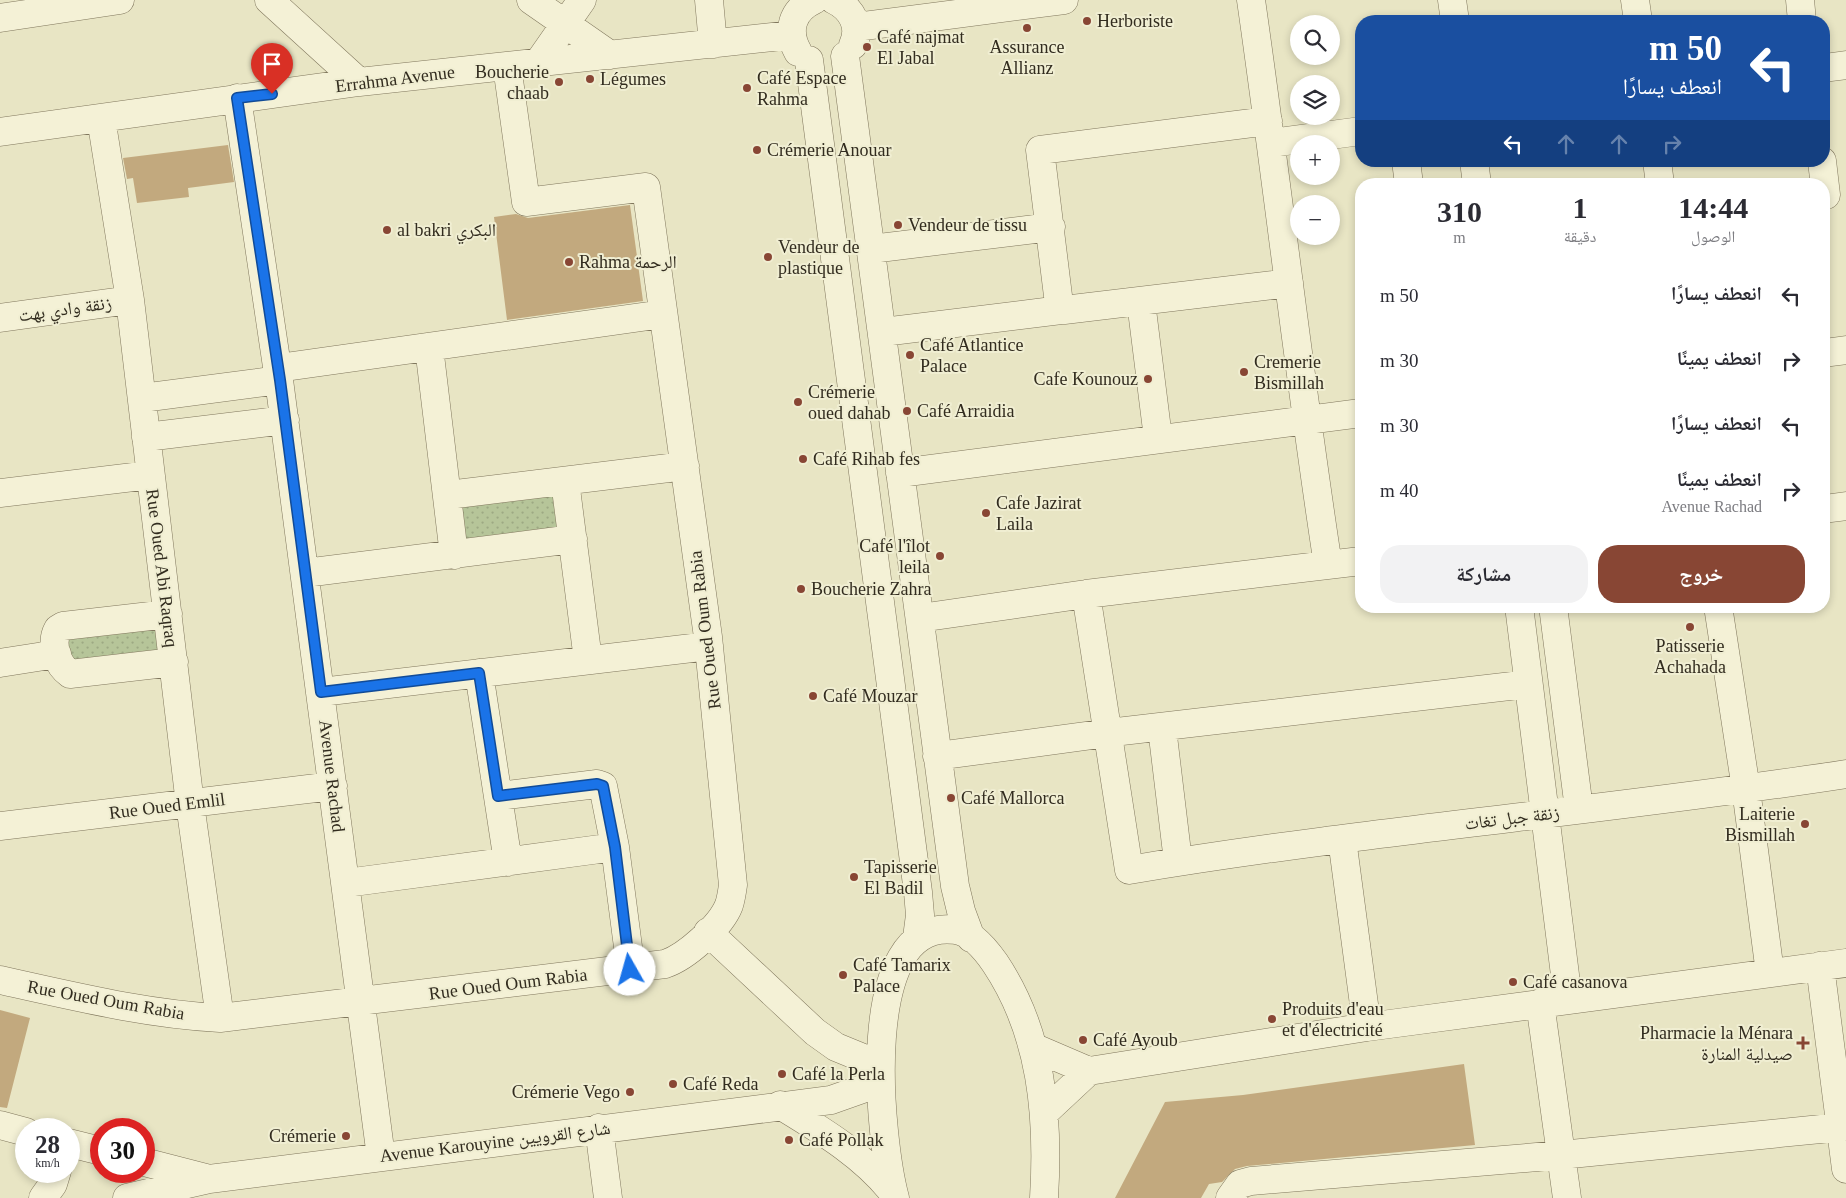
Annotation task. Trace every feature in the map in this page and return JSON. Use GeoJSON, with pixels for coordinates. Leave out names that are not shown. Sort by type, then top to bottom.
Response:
{"type":"FeatureCollection","features":[{"type":"Feature","properties":{"kind":"street"},"geometry":{"type":"LineString","coordinates":[[0,18],[120,0]]}},
{"type":"Feature","properties":{"kind":"street"},"geometry":{"type":"LineString","coordinates":[[269,0],[359,82]]}},
{"type":"Feature","properties":{"kind":"street"},"geometry":{"type":"LineString","coordinates":[[531,0],[610,55]]}},
{"type":"Feature","properties":{"kind":"street"},"geometry":{"type":"LineString","coordinates":[[538,62],[582,0]]}},
{"type":"Feature","properties":{"kind":"street"},"geometry":{"type":"LineString","coordinates":[[709,0],[713,44]]}},
{"type":"Feature","properties":{"kind":"street"},"geometry":{"type":"LineString","coordinates":[[856,28],[1031,2],[1064,0]]}},
{"type":"Feature","properties":{"kind":"street"},"geometry":{"type":"LineString","coordinates":[[1251,0],[1270,132],[1306,420],[1328,565]]}},
{"type":"Feature","properties":{"kind":"street"},"geometry":{"type":"LineString","coordinates":[[1452,0],[1454,15]]}},
{"type":"Feature","properties":{"kind":"street"},"geometry":{"type":"LineString","coordinates":[[1635,0],[1637,15]]}},
{"type":"Feature","properties":{"kind":"street"},"geometry":{"type":"LineString","coordinates":[[1800,0],[1801,15]]}},
{"type":"Feature","properties":{"kind":"street"},"geometry":{"type":"LineString","coordinates":[[821,1],[849,10],[856,28],[855,40],[845,56],[827,64],[808,60],[798,52],[791,35],[795,16],[821,1]]}},
{"type":"Feature","properties":{"kind":"street","name":"Errahma Avenue"},"geometry":{"type":"LineString","coordinates":[[0,132],[359,82],[791,35]]}},
{"type":"Feature","properties":{"kind":"street"},"geometry":{"type":"LineString","coordinates":[[845,56],[955,886],[961,911],[971,938]]}},
{"type":"Feature","properties":{"kind":"street"},"geometry":{"type":"LineString","coordinates":[[808,60],[918,892],[920,915],[916,938]]}},
{"type":"Feature","properties":{"kind":"street"},"geometry":{"type":"LineString","coordinates":[[1830,67],[1846,65]]}},
{"type":"Feature","properties":{"kind":"street","name":"Rue Oued Oum Rabia"},"geometry":{"type":"LineString","coordinates":[[0,980],[132,1008],[182,1016],[220,1018],[630,970],[675,961],[723,916],[729,904],[733,886],[709,646],[646,186],[526,202],[507,66]]}},
{"type":"Feature","properties":{"kind":"street","name":"Avenue Rachad"},"geometry":{"type":"LineString","coordinates":[[237,98],[279,374],[381,1157]]}},
{"type":"Feature","properties":{"kind":"street","name":"Rue Oued Abi Raqraq"},"geometry":{"type":"LineString","coordinates":[[101,118],[130,300],[190,804],[220,1018]]}},
{"type":"Feature","properties":{"kind":"street"},"geometry":{"type":"LineString","coordinates":[[1061,310],[1040,150],[1270,132],[1355,131]]}},
{"type":"Feature","properties":{"kind":"street"},"geometry":{"type":"LineString","coordinates":[[871,250],[1051,227]]}},
{"type":"Feature","properties":{"kind":"street"},"geometry":{"type":"LineString","coordinates":[[883,332],[1289,283]]}},
{"type":"Feature","properties":{"kind":"street","name":"زنقة وادي بهت"},"geometry":{"type":"LineString","coordinates":[[0,318],[130,300]]}},
{"type":"Feature","properties":{"kind":"street"},"geometry":{"type":"LineString","coordinates":[[1141,302],[1158,438]]}},
{"type":"Feature","properties":{"kind":"street"},"geometry":{"type":"LineString","coordinates":[[142,398],[429,347],[664,314]]}},
{"type":"Feature","properties":{"kind":"street"},"geometry":{"type":"LineString","coordinates":[[429,347],[454,555]]}},
{"type":"Feature","properties":{"kind":"street"},"geometry":{"type":"LineString","coordinates":[[1830,352],[1846,350]]}},
{"type":"Feature","properties":{"kind":"street"},"geometry":{"type":"LineString","coordinates":[[900,473],[1355,414]]}},
{"type":"Feature","properties":{"kind":"street"},"geometry":{"type":"LineString","coordinates":[[146,437],[285,420]]}},
{"type":"Feature","properties":{"kind":"street"},"geometry":{"type":"LineString","coordinates":[[448,495],[685,466]]}},
{"type":"Feature","properties":{"kind":"street"},"geometry":{"type":"LineString","coordinates":[[0,493],[150,475]]}},
{"type":"Feature","properties":{"kind":"street"},"geometry":{"type":"LineString","coordinates":[[565,481],[588,660]]}},
{"type":"Feature","properties":{"kind":"street"},"geometry":{"type":"LineString","coordinates":[[1830,508],[1846,506]]}},
{"type":"Feature","properties":{"kind":"street"},"geometry":{"type":"LineString","coordinates":[[305,573],[572,539]]}},
{"type":"Feature","properties":{"kind":"street"},"geometry":{"type":"LineString","coordinates":[[920,618],[1086,594],[1355,562]]}},
{"type":"Feature","properties":{"kind":"street"},"geometry":{"type":"LineString","coordinates":[[1086,594],[1108,733]]}},
{"type":"Feature","properties":{"kind":"street"},"geometry":{"type":"LineString","coordinates":[[1519,613],[1546,813],[1568,999]]}},
{"type":"Feature","properties":{"kind":"street"},"geometry":{"type":"LineString","coordinates":[[1554,613],[1579,809]]}},
{"type":"Feature","properties":{"kind":"street"},"geometry":{"type":"LineString","coordinates":[[1719,613],[1746,789],[1770,973]]}},
{"type":"Feature","properties":{"kind":"street"},"geometry":{"type":"LineString","coordinates":[[168,614],[63,626],[56,634],[57,654],[60,665],[70,674],[174,662]]}},
{"type":"Feature","properties":{"kind":"street"},"geometry":{"type":"LineString","coordinates":[[321,692],[709,646]]}},
{"type":"Feature","properties":{"kind":"street"},"geometry":{"type":"LineString","coordinates":[[0,663],[57,654]]}},
{"type":"Feature","properties":{"kind":"street"},"geometry":{"type":"LineString","coordinates":[[479,673],[508,862]]}},
{"type":"Feature","properties":{"kind":"street"},"geometry":{"type":"LineString","coordinates":[[937,756],[1108,733],[1528,684]]}},
{"type":"Feature","properties":{"kind":"street"},"geometry":{"type":"LineString","coordinates":[[1162,728],[1178,862]]}},
{"type":"Feature","properties":{"kind":"street","name":"زنقة جبل تغات"},"geometry":{"type":"LineString","coordinates":[[1108,733],[1129,870],[1342,839],[1746,789],[1846,774]]}},
{"type":"Feature","properties":{"kind":"street"},"geometry":{"type":"LineString","coordinates":[[498,796],[601,784],[604,789],[615,847],[630,970]]}},
{"type":"Feature","properties":{"kind":"street","name":"Rue Oued Emlil"},"geometry":{"type":"LineString","coordinates":[[0,826],[333,786]]}},
{"type":"Feature","properties":{"kind":"street"},"geometry":{"type":"LineString","coordinates":[[1342,839],[1367,1027]]}},
{"type":"Feature","properties":{"kind":"street"},"geometry":{"type":"LineString","coordinates":[[346,883],[615,847]]}},
{"type":"Feature","properties":{"kind":"street"},"geometry":{"type":"LineString","coordinates":[[894,1196],[882,1116],[880,1071],[883,1025],[891,986],[906,948],[916,938],[944,929],[957,930],[987,951],[1004,976],[1016,999],[1034,1047],[1044,1113],[1044,1198]]}},
{"type":"Feature","properties":{"kind":"street"},"geometry":{"type":"LineString","coordinates":[[708,932],[815,1032],[836,1047],[880,1071]]}},
{"type":"Feature","properties":{"kind":"street"},"geometry":{"type":"LineString","coordinates":[[1034,1047],[1089,1071],[1367,1027],[1833,964],[1841,1127],[1846,1169]]}},
{"type":"Feature","properties":{"kind":"street"},"geometry":{"type":"LineString","coordinates":[[1540,1003],[1567,1198]]}},
{"type":"Feature","properties":{"kind":"street","name":"Avenue Karouyine شارع القرويين"},"geometry":{"type":"LineString","coordinates":[[128,1198],[209,1179],[831,1100],[865,1088],[880,1071]]}},
{"type":"Feature","properties":{"kind":"street"},"geometry":{"type":"LineString","coordinates":[[1044,1113],[1089,1071]]}},
{"type":"Feature","properties":{"kind":"street"},"geometry":{"type":"LineString","coordinates":[[780,1105],[844,1147],[880,1176],[894,1196]]}},
{"type":"Feature","properties":{"kind":"street"},"geometry":{"type":"LineString","coordinates":[[0,1126],[15,1129]]}},
{"type":"Feature","properties":{"kind":"street"},"geometry":{"type":"LineString","coordinates":[[1230,1198],[1240,1184],[1251,1181],[1561,1155],[1841,1127]]}},
{"type":"Feature","properties":{"kind":"street"},"geometry":{"type":"LineString","coordinates":[[599,1128],[608,1198]]}},
{"type":"Feature","properties":{"kind":"street","name":"Avenue Karouyine شارع القرويين"},"geometry":{"type":"LineString","coordinates":[[155,1165],[209,1179]]}},
{"type":"Feature","properties":{"kind":"street"},"geometry":{"type":"LineString","coordinates":[[43,1198],[53,1183]]}},
{"type":"Feature","properties":{"kind":"green space"},"geometry":{"type":"Polygon","coordinates":[[[565,481],[573,539],[454,555],[448,495],[565,481]]]}},
{"type":"Feature","properties":{"kind":"green space"},"geometry":{"type":"Polygon","coordinates":[[[168,614],[174,662],[70,674],[56,634],[168,614]]]}},
{"type":"Feature","properties":{"kind":"building"},"geometry":{"type":"Polygon","coordinates":[[[228,145],[234,182],[188,188],[189,197],[137,203],[133,178],[127,179],[123,158],[228,145]]]}},
{"type":"Feature","properties":{"kind":"building","name":"Rahma الرحمة"},"geometry":{"type":"Polygon","coordinates":[[[630,205],[643,301],[507,320],[494,217],[516,214],[528,218],[630,205]]]}},
{"type":"Feature","properties":{"kind":"building"},"geometry":{"type":"Polygon","coordinates":[[[0,1010],[30,1018],[7,1108],[0,1107],[0,1010]]]}},
{"type":"Feature","properties":{"kind":"building"},"geometry":{"type":"Polygon","coordinates":[[[1464,1064],[1475,1145],[1247,1166],[1235,1169],[1222,1182],[1209,1184],[1201,1198],[1115,1198],[1165,1102],[1243,1095],[1464,1064]]]}},
{"type":"Feature","properties":{"kind":"place","name":"Herboriste"},"geometry":{"type":"Point","coordinates":[1087,21]}},
{"type":"Feature","properties":{"kind":"place","name":"Assurance Allianz"},"geometry":{"type":"Point","coordinates":[1027,28]}},
{"type":"Feature","properties":{"kind":"place","name":"Café najmat El Jabal"},"geometry":{"type":"Point","coordinates":[867,47]}},
{"type":"Feature","properties":{"kind":"place","name":"Légumes"},"geometry":{"type":"Point","coordinates":[590,79]}},
{"type":"Feature","properties":{"kind":"place","name":"Boucherie chaab"},"geometry":{"type":"Point","coordinates":[559,82]}},
{"type":"Feature","properties":{"kind":"place","name":"Café Espace Rahma"},"geometry":{"type":"Point","coordinates":[747,88]}},
{"type":"Feature","properties":{"kind":"place","name":"Crémerie Anouar"},"geometry":{"type":"Point","coordinates":[757,150]}},
{"type":"Feature","properties":{"kind":"place","name":"Vendeur de tissu"},"geometry":{"type":"Point","coordinates":[898,225]}},
{"type":"Feature","properties":{"kind":"place","name":"al bakri البكري"},"geometry":{"type":"Point","coordinates":[387,230]}},
{"type":"Feature","properties":{"kind":"place","name":"Vendeur de plastique"},"geometry":{"type":"Point","coordinates":[768,257]}},
{"type":"Feature","properties":{"kind":"place","name":"Rahma الرحمة"},"geometry":{"type":"Point","coordinates":[569,262]}},
{"type":"Feature","properties":{"kind":"place","name":"Café Atlantice Palace"},"geometry":{"type":"Point","coordinates":[910,355]}},
{"type":"Feature","properties":{"kind":"place","name":"Cremerie Bismillah"},"geometry":{"type":"Point","coordinates":[1244,372]}},
{"type":"Feature","properties":{"kind":"place","name":"Cafe Kounouz"},"geometry":{"type":"Point","coordinates":[1148,379]}},
{"type":"Feature","properties":{"kind":"place","name":"Crémerie oued dahab"},"geometry":{"type":"Point","coordinates":[798,402]}},
{"type":"Feature","properties":{"kind":"place","name":"Café Arraidia"},"geometry":{"type":"Point","coordinates":[907,411]}},
{"type":"Feature","properties":{"kind":"place","name":"Café Rihab fes"},"geometry":{"type":"Point","coordinates":[803,459]}},
{"type":"Feature","properties":{"kind":"place","name":"Cafe Jazirat Laila"},"geometry":{"type":"Point","coordinates":[986,513]}},
{"type":"Feature","properties":{"kind":"place","name":"Café l'îlot leila"},"geometry":{"type":"Point","coordinates":[940,556]}},
{"type":"Feature","properties":{"kind":"place","name":"Boucherie Zahra"},"geometry":{"type":"Point","coordinates":[801,589]}},
{"type":"Feature","properties":{"kind":"place","name":"Patisserie Achahada"},"geometry":{"type":"Point","coordinates":[1690,627]}},
{"type":"Feature","properties":{"kind":"place","name":"Café Mouzar"},"geometry":{"type":"Point","coordinates":[813,696]}},
{"type":"Feature","properties":{"kind":"place","name":"Café Mallorca"},"geometry":{"type":"Point","coordinates":[951,798]}},
{"type":"Feature","properties":{"kind":"place","name":"Laiterie Bismillah"},"geometry":{"type":"Point","coordinates":[1805,824]}},
{"type":"Feature","properties":{"kind":"place","name":"Tapisserie El Badil"},"geometry":{"type":"Point","coordinates":[854,877]}},
{"type":"Feature","properties":{"kind":"place","name":"Café Tamarix Palace"},"geometry":{"type":"Point","coordinates":[843,975]}},
{"type":"Feature","properties":{"kind":"place","name":"Café casanova"},"geometry":{"type":"Point","coordinates":[1513,982]}},
{"type":"Feature","properties":{"kind":"place","name":"Produits d'eau et d'électricité"},"geometry":{"type":"Point","coordinates":[1272,1019]}},
{"type":"Feature","properties":{"kind":"place","name":"Café Ayoub"},"geometry":{"type":"Point","coordinates":[1083,1040]}},
{"type":"Feature","properties":{"kind":"place","name":"Pharmacie la Ménara صيدلية المنارة"},"geometry":{"type":"Point","coordinates":[1803,1043]}},
{"type":"Feature","properties":{"kind":"place","name":"Café la Perla"},"geometry":{"type":"Point","coordinates":[782,1074]}},
{"type":"Feature","properties":{"kind":"place","name":"Café Reda"},"geometry":{"type":"Point","coordinates":[673,1084]}},
{"type":"Feature","properties":{"kind":"place","name":"Crémerie Vego"},"geometry":{"type":"Point","coordinates":[630,1092]}},
{"type":"Feature","properties":{"kind":"place","name":"Crémerie"},"geometry":{"type":"Point","coordinates":[346,1136]}},
{"type":"Feature","properties":{"kind":"place","name":"Café Pollak"},"geometry":{"type":"Point","coordinates":[789,1140]}},
{"type":"Feature","properties":{"kind":"route"},"geometry":{"type":"LineString","coordinates":[[272,94],[237,98],[280,380],[321,692],[479,673],[498,796],[597,784],[603,786],[615,847],[630,970]]}}]}
